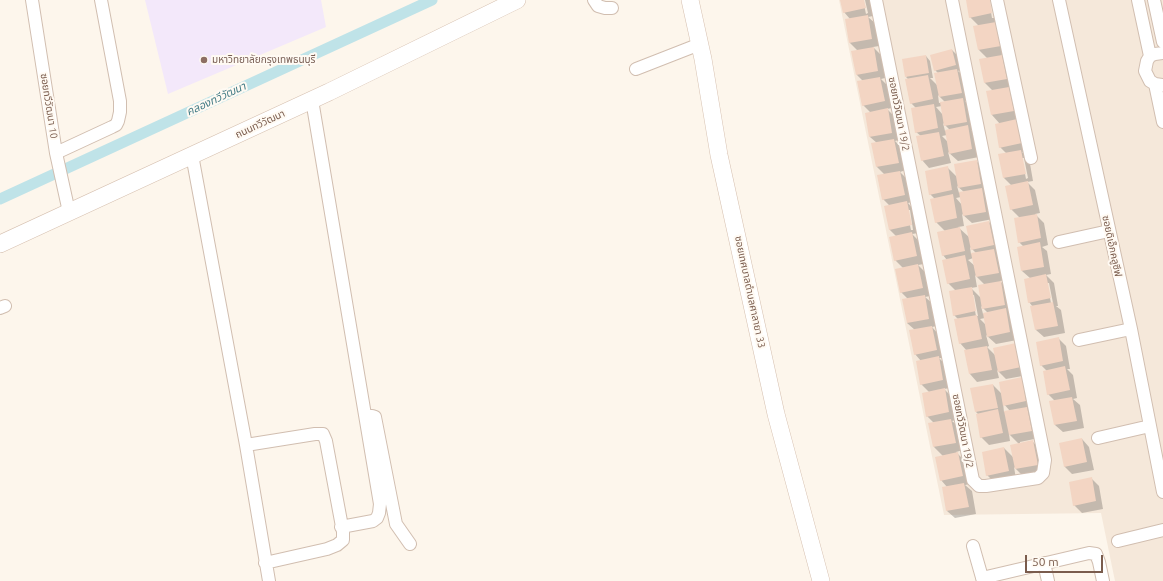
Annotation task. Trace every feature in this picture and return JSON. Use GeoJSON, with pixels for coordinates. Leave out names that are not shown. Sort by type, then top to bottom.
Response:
{"type":"FeatureCollection","features":[{"type":"Feature","properties":{"kind":"street","name":"ซอยทวีวัฒนา 10"},"geometry":{"type":"LineString","coordinates":[[32,0],[57,155],[69,212]]}},
{"type":"Feature","properties":{"kind":"street"},"geometry":{"type":"LineString","coordinates":[[57,155],[116,125],[118,121],[120,101],[101,0]]}},
{"type":"Feature","properties":{"kind":"street","name":"ถนนทวีวัฒนา"},"geometry":{"type":"LineString","coordinates":[[0,244],[312,100],[517,0]]}},
{"type":"Feature","properties":{"kind":"street"},"geometry":{"type":"LineString","coordinates":[[594,0],[598,6],[612,8]]}},
{"type":"Feature","properties":{"kind":"street","name":"ซอยเทศบาลตำบลศาลายา 33"},"geometry":{"type":"LineString","coordinates":[[690,0],[700,44],[719,155],[776,414],[821,581]]}},
{"type":"Feature","properties":{"kind":"street","name":"ซอยทวีวัฒนา 19/2"},"geometry":{"type":"LineString","coordinates":[[876,0],[973,480],[979,486],[986,486],[1038,478],[1043,473],[1045,460],[952,0]]}},
{"type":"Feature","properties":{"kind":"street"},"geometry":{"type":"LineString","coordinates":[[998,0],[1032,158]]}},
{"type":"Feature","properties":{"kind":"street","name":"ซอยดิเอ็กคลูซีฟ"},"geometry":{"type":"LineString","coordinates":[[1059,0],[1131,329],[1163,492]]}},
{"type":"Feature","properties":{"kind":"street"},"geometry":{"type":"LineString","coordinates":[[1138,0],[1150,56]]}},
{"type":"Feature","properties":{"kind":"street"},"geometry":{"type":"LineString","coordinates":[[1154,0],[1163,42]]}},
{"type":"Feature","properties":{"kind":"street"},"geometry":{"type":"LineString","coordinates":[[636,69],[700,44]]}},
{"type":"Feature","properties":{"kind":"street"},"geometry":{"type":"LineString","coordinates":[[1163,53],[1150,56],[1147,61],[1145,71],[1147,77],[1159,84],[1163,122]]}},
{"type":"Feature","properties":{"kind":"street"},"geometry":{"type":"LineString","coordinates":[[312,100],[380,504],[377,518],[372,521],[342,527]]}},
{"type":"Feature","properties":{"kind":"street"},"geometry":{"type":"LineString","coordinates":[[192,155],[246,445],[268,581]]}},
{"type":"Feature","properties":{"kind":"street"},"geometry":{"type":"LineString","coordinates":[[1059,242],[1109,231]]}},
{"type":"Feature","properties":{"kind":"street"},"geometry":{"type":"LineString","coordinates":[[1079,340],[1131,329]]}},
{"type":"Feature","properties":{"kind":"street"},"geometry":{"type":"LineString","coordinates":[[366,416],[376,417],[396,524],[410,544]]}},
{"type":"Feature","properties":{"kind":"street"},"geometry":{"type":"LineString","coordinates":[[1098,438],[1150,426]]}},
{"type":"Feature","properties":{"kind":"street"},"geometry":{"type":"LineString","coordinates":[[246,445],[323,434],[326,441],[342,527],[343,540],[337,545],[327,549],[265,563]]}},
{"type":"Feature","properties":{"kind":"street"},"geometry":{"type":"LineString","coordinates":[[1118,541],[1163,530]]}},
{"type":"Feature","properties":{"kind":"street"},"geometry":{"type":"LineString","coordinates":[[974,546],[983,579],[1089,553],[1096,554],[1103,581]]}},
{"type":"Feature","properties":{"kind":"street"},"geometry":{"type":"LineString","coordinates":[[1044,563],[1048,581]]}},
{"type":"Feature","properties":{"kind":"shaded area","name":"มหาวิทยาลัยกรุงเทพธนบุรี"},"geometry":{"type":"Polygon","coordinates":[[[145,0],[321,0],[326,27],[168,94],[145,0]]]}},
{"type":"Feature","properties":{"kind":"shaded area"},"geometry":{"type":"Polygon","coordinates":[[[839,0],[1163,0],[1163,581],[1115,581],[1101,513],[944,515],[839,0]]]}},
{"type":"Feature","properties":{"kind":"building"},"geometry":{"type":"Polygon","coordinates":[[[840,0],[864,0],[866,8],[843,13],[840,0]]]}},
{"type":"Feature","properties":{"kind":"building"},"geometry":{"type":"Polygon","coordinates":[[[966,0],[990,0],[992,13],[969,18],[966,0]]]}},
{"type":"Feature","properties":{"kind":"building"},"geometry":{"type":"Polygon","coordinates":[[[868,15],[872,39],[849,43],[845,19],[868,15]]]}},
{"type":"Feature","properties":{"kind":"building"},"geometry":{"type":"Polygon","coordinates":[[[996,22],[1001,46],[978,50],[973,26],[996,22]]]}},
{"type":"Feature","properties":{"kind":"building"},"geometry":{"type":"Polygon","coordinates":[[[874,47],[878,71],[856,75],[851,51],[874,47]]]}},
{"type":"Feature","properties":{"kind":"building"},"geometry":{"type":"Polygon","coordinates":[[[952,49],[956,65],[934,71],[930,55],[952,49]]]}},
{"type":"Feature","properties":{"kind":"building"},"geometry":{"type":"Polygon","coordinates":[[[926,55],[929,73],[905,77],[902,59],[926,55]]]}},
{"type":"Feature","properties":{"kind":"building"},"geometry":{"type":"Polygon","coordinates":[[[1002,55],[1007,79],[984,83],[979,59],[1002,55]]]}},
{"type":"Feature","properties":{"kind":"building"},"geometry":{"type":"Polygon","coordinates":[[[957,69],[962,93],[939,97],[934,73],[957,69]]]}},
{"type":"Feature","properties":{"kind":"building"},"geometry":{"type":"Polygon","coordinates":[[[928,75],[933,99],[910,104],[905,79],[928,75]]]}},
{"type":"Feature","properties":{"kind":"building"},"geometry":{"type":"Polygon","coordinates":[[[880,77],[885,101],[862,106],[857,81],[880,77]]]}},
{"type":"Feature","properties":{"kind":"building"},"geometry":{"type":"Polygon","coordinates":[[[1009,87],[1014,111],[991,115],[986,91],[1009,87]]]}},
{"type":"Feature","properties":{"kind":"building"},"geometry":{"type":"Polygon","coordinates":[[[963,98],[967,122],[944,126],[940,102],[963,98]]]}},
{"type":"Feature","properties":{"kind":"building"},"geometry":{"type":"Polygon","coordinates":[[[934,104],[938,128],[915,133],[911,108],[934,104]]]}},
{"type":"Feature","properties":{"kind":"building"},"geometry":{"type":"Polygon","coordinates":[[[888,108],[892,133],[869,137],[865,113],[888,108]]]}},
{"type":"Feature","properties":{"kind":"building"},"geometry":{"type":"Polygon","coordinates":[[[1017,119],[1022,143],[999,148],[995,124],[1017,119]]]}},
{"type":"Feature","properties":{"kind":"building"},"geometry":{"type":"Polygon","coordinates":[[[968,125],[972,149],[949,154],[945,130],[968,125]]]}},
{"type":"Feature","properties":{"kind":"building"},"geometry":{"type":"Polygon","coordinates":[[[939,132],[944,156],[921,161],[916,136],[939,132]]]}},
{"type":"Feature","properties":{"kind":"building"},"geometry":{"type":"Polygon","coordinates":[[[894,139],[899,163],[876,167],[871,143],[894,139]]]}},
{"type":"Feature","properties":{"kind":"building"},"geometry":{"type":"Polygon","coordinates":[[[1021,150],[1026,174],[1003,178],[998,154],[1021,150]]]}},
{"type":"Feature","properties":{"kind":"building"},"geometry":{"type":"Polygon","coordinates":[[[977,160],[981,184],[958,188],[954,164],[977,160]]]}},
{"type":"Feature","properties":{"kind":"building"},"geometry":{"type":"Polygon","coordinates":[[[948,166],[952,190],[929,195],[925,171],[948,166]]]}},
{"type":"Feature","properties":{"kind":"building"},"geometry":{"type":"Polygon","coordinates":[[[900,171],[905,195],[882,200],[877,175],[900,171]]]}},
{"type":"Feature","properties":{"kind":"building"},"geometry":{"type":"Polygon","coordinates":[[[1028,181],[1033,205],[1010,210],[1005,186],[1028,181]]]}},
{"type":"Feature","properties":{"kind":"building"},"geometry":{"type":"Polygon","coordinates":[[[982,188],[986,212],[963,216],[959,192],[982,188]]]}},
{"type":"Feature","properties":{"kind":"building"},"geometry":{"type":"Polygon","coordinates":[[[953,194],[957,218],[935,223],[930,199],[953,194]]]}},
{"type":"Feature","properties":{"kind":"building"},"geometry":{"type":"Polygon","coordinates":[[[907,201],[912,225],[889,230],[884,206],[907,201]]]}},
{"type":"Feature","properties":{"kind":"building"},"geometry":{"type":"Polygon","coordinates":[[[1037,214],[1041,238],[1018,243],[1014,218],[1037,214]]]}},
{"type":"Feature","properties":{"kind":"building"},"geometry":{"type":"Polygon","coordinates":[[[989,221],[994,245],[971,250],[966,226],[989,221]]]}},
{"type":"Feature","properties":{"kind":"building"},"geometry":{"type":"Polygon","coordinates":[[[960,227],[965,251],[942,256],[937,232],[960,227]]]}},
{"type":"Feature","properties":{"kind":"building"},"geometry":{"type":"Polygon","coordinates":[[[912,232],[917,256],[894,261],[889,237],[912,232]]]}},
{"type":"Feature","properties":{"kind":"building"},"geometry":{"type":"Polygon","coordinates":[[[1040,242],[1044,267],[1021,271],[1017,247],[1040,242]]]}},
{"type":"Feature","properties":{"kind":"building"},"geometry":{"type":"Polygon","coordinates":[[[994,249],[999,273],[976,277],[971,253],[994,249]]]}},
{"type":"Feature","properties":{"kind":"building"},"geometry":{"type":"Polygon","coordinates":[[[965,255],[970,279],[947,284],[942,260],[965,255]]]}},
{"type":"Feature","properties":{"kind":"building"},"geometry":{"type":"Polygon","coordinates":[[[918,264],[923,288],[900,293],[895,269],[918,264]]]}},
{"type":"Feature","properties":{"kind":"building"},"geometry":{"type":"Polygon","coordinates":[[[1046,274],[1051,298],[1028,303],[1024,279],[1046,274]]]}},
{"type":"Feature","properties":{"kind":"building"},"geometry":{"type":"Polygon","coordinates":[[[1001,281],[1005,305],[982,309],[978,285],[1001,281]]]}},
{"type":"Feature","properties":{"kind":"building"},"geometry":{"type":"Polygon","coordinates":[[[972,287],[976,311],[953,316],[949,291],[972,287]]]}},
{"type":"Feature","properties":{"kind":"building"},"geometry":{"type":"Polygon","coordinates":[[[925,295],[929,319],[907,323],[902,299],[925,295]]]}},
{"type":"Feature","properties":{"kind":"building"},"geometry":{"type":"Polygon","coordinates":[[[1053,302],[1058,326],[1035,330],[1030,306],[1053,302]]]}},
{"type":"Feature","properties":{"kind":"building"},"geometry":{"type":"Polygon","coordinates":[[[1006,308],[1010,332],[987,337],[983,313],[1006,308]]]}},
{"type":"Feature","properties":{"kind":"building"},"geometry":{"type":"Polygon","coordinates":[[[977,315],[982,339],[959,344],[954,319],[977,315]]]}},
{"type":"Feature","properties":{"kind":"building"},"geometry":{"type":"Polygon","coordinates":[[[932,326],[937,350],[914,355],[909,330],[932,326]]]}},
{"type":"Feature","properties":{"kind":"building"},"geometry":{"type":"Polygon","coordinates":[[[1059,337],[1063,361],[1040,366],[1036,342],[1059,337]]]}},
{"type":"Feature","properties":{"kind":"building"},"geometry":{"type":"Polygon","coordinates":[[[1016,343],[1021,367],[998,372],[993,348],[1016,343]]]}},
{"type":"Feature","properties":{"kind":"building"},"geometry":{"type":"Polygon","coordinates":[[[987,346],[992,370],[969,374],[964,350],[987,346]]]}},
{"type":"Feature","properties":{"kind":"building"},"geometry":{"type":"Polygon","coordinates":[[[939,356],[943,380],[920,385],[916,361],[939,356]]]}},
{"type":"Feature","properties":{"kind":"building"},"geometry":{"type":"Polygon","coordinates":[[[1065,366],[1070,390],[1047,395],[1043,371],[1065,366]]]}},
{"type":"Feature","properties":{"kind":"building"},"geometry":{"type":"Polygon","coordinates":[[[1022,377],[1026,401],[1003,406],[999,382],[1022,377]]]}},
{"type":"Feature","properties":{"kind":"building"},"geometry":{"type":"Polygon","coordinates":[[[993,384],[998,408],[975,412],[970,388],[993,384]]]}},
{"type":"Feature","properties":{"kind":"building"},"geometry":{"type":"Polygon","coordinates":[[[945,388],[949,412],[926,417],[922,393],[945,388]]]}},
{"type":"Feature","properties":{"kind":"building"},"geometry":{"type":"Polygon","coordinates":[[[1072,397],[1077,421],[1054,425],[1049,401],[1072,397]]]}},
{"type":"Feature","properties":{"kind":"building"},"geometry":{"type":"Polygon","coordinates":[[[1027,407],[1032,431],[1009,435],[1004,411],[1027,407]]]}},
{"type":"Feature","properties":{"kind":"building"},"geometry":{"type":"Polygon","coordinates":[[[998,409],[1003,433],[980,438],[976,414],[998,409]]]}},
{"type":"Feature","properties":{"kind":"building"},"geometry":{"type":"Polygon","coordinates":[[[951,419],[956,443],[933,447],[928,423],[951,419]]]}},
{"type":"Feature","properties":{"kind":"building"},"geometry":{"type":"Polygon","coordinates":[[[1082,438],[1087,462],[1064,467],[1059,443],[1082,438]]]}},
{"type":"Feature","properties":{"kind":"building"},"geometry":{"type":"Polygon","coordinates":[[[1033,440],[1038,465],[1015,469],[1010,445],[1033,440]]]}},
{"type":"Feature","properties":{"kind":"building"},"geometry":{"type":"Polygon","coordinates":[[[1004,447],[1009,471],[986,476],[982,452],[1004,447]]]}},
{"type":"Feature","properties":{"kind":"building"},"geometry":{"type":"Polygon","coordinates":[[[958,452],[963,476],[940,481],[935,457],[958,452]]]}},
{"type":"Feature","properties":{"kind":"building"},"geometry":{"type":"Polygon","coordinates":[[[1092,477],[1096,501],[1073,506],[1069,482],[1092,477]]]}},
{"type":"Feature","properties":{"kind":"building"},"geometry":{"type":"Polygon","coordinates":[[[964,483],[969,507],[946,511],[942,487],[964,483]]]}},
{"type":"Feature","properties":{"kind":"waterway","name":"คลองทวีวัฒนา"},"geometry":{"type":"LineString","coordinates":[[0,199],[432,0]]}},
{"type":"Feature","properties":{"kind":"place","name":"มหาวิทยาลัยกรุงเทพธนบุรี"},"geometry":{"type":"Point","coordinates":[204,60]}}]}
